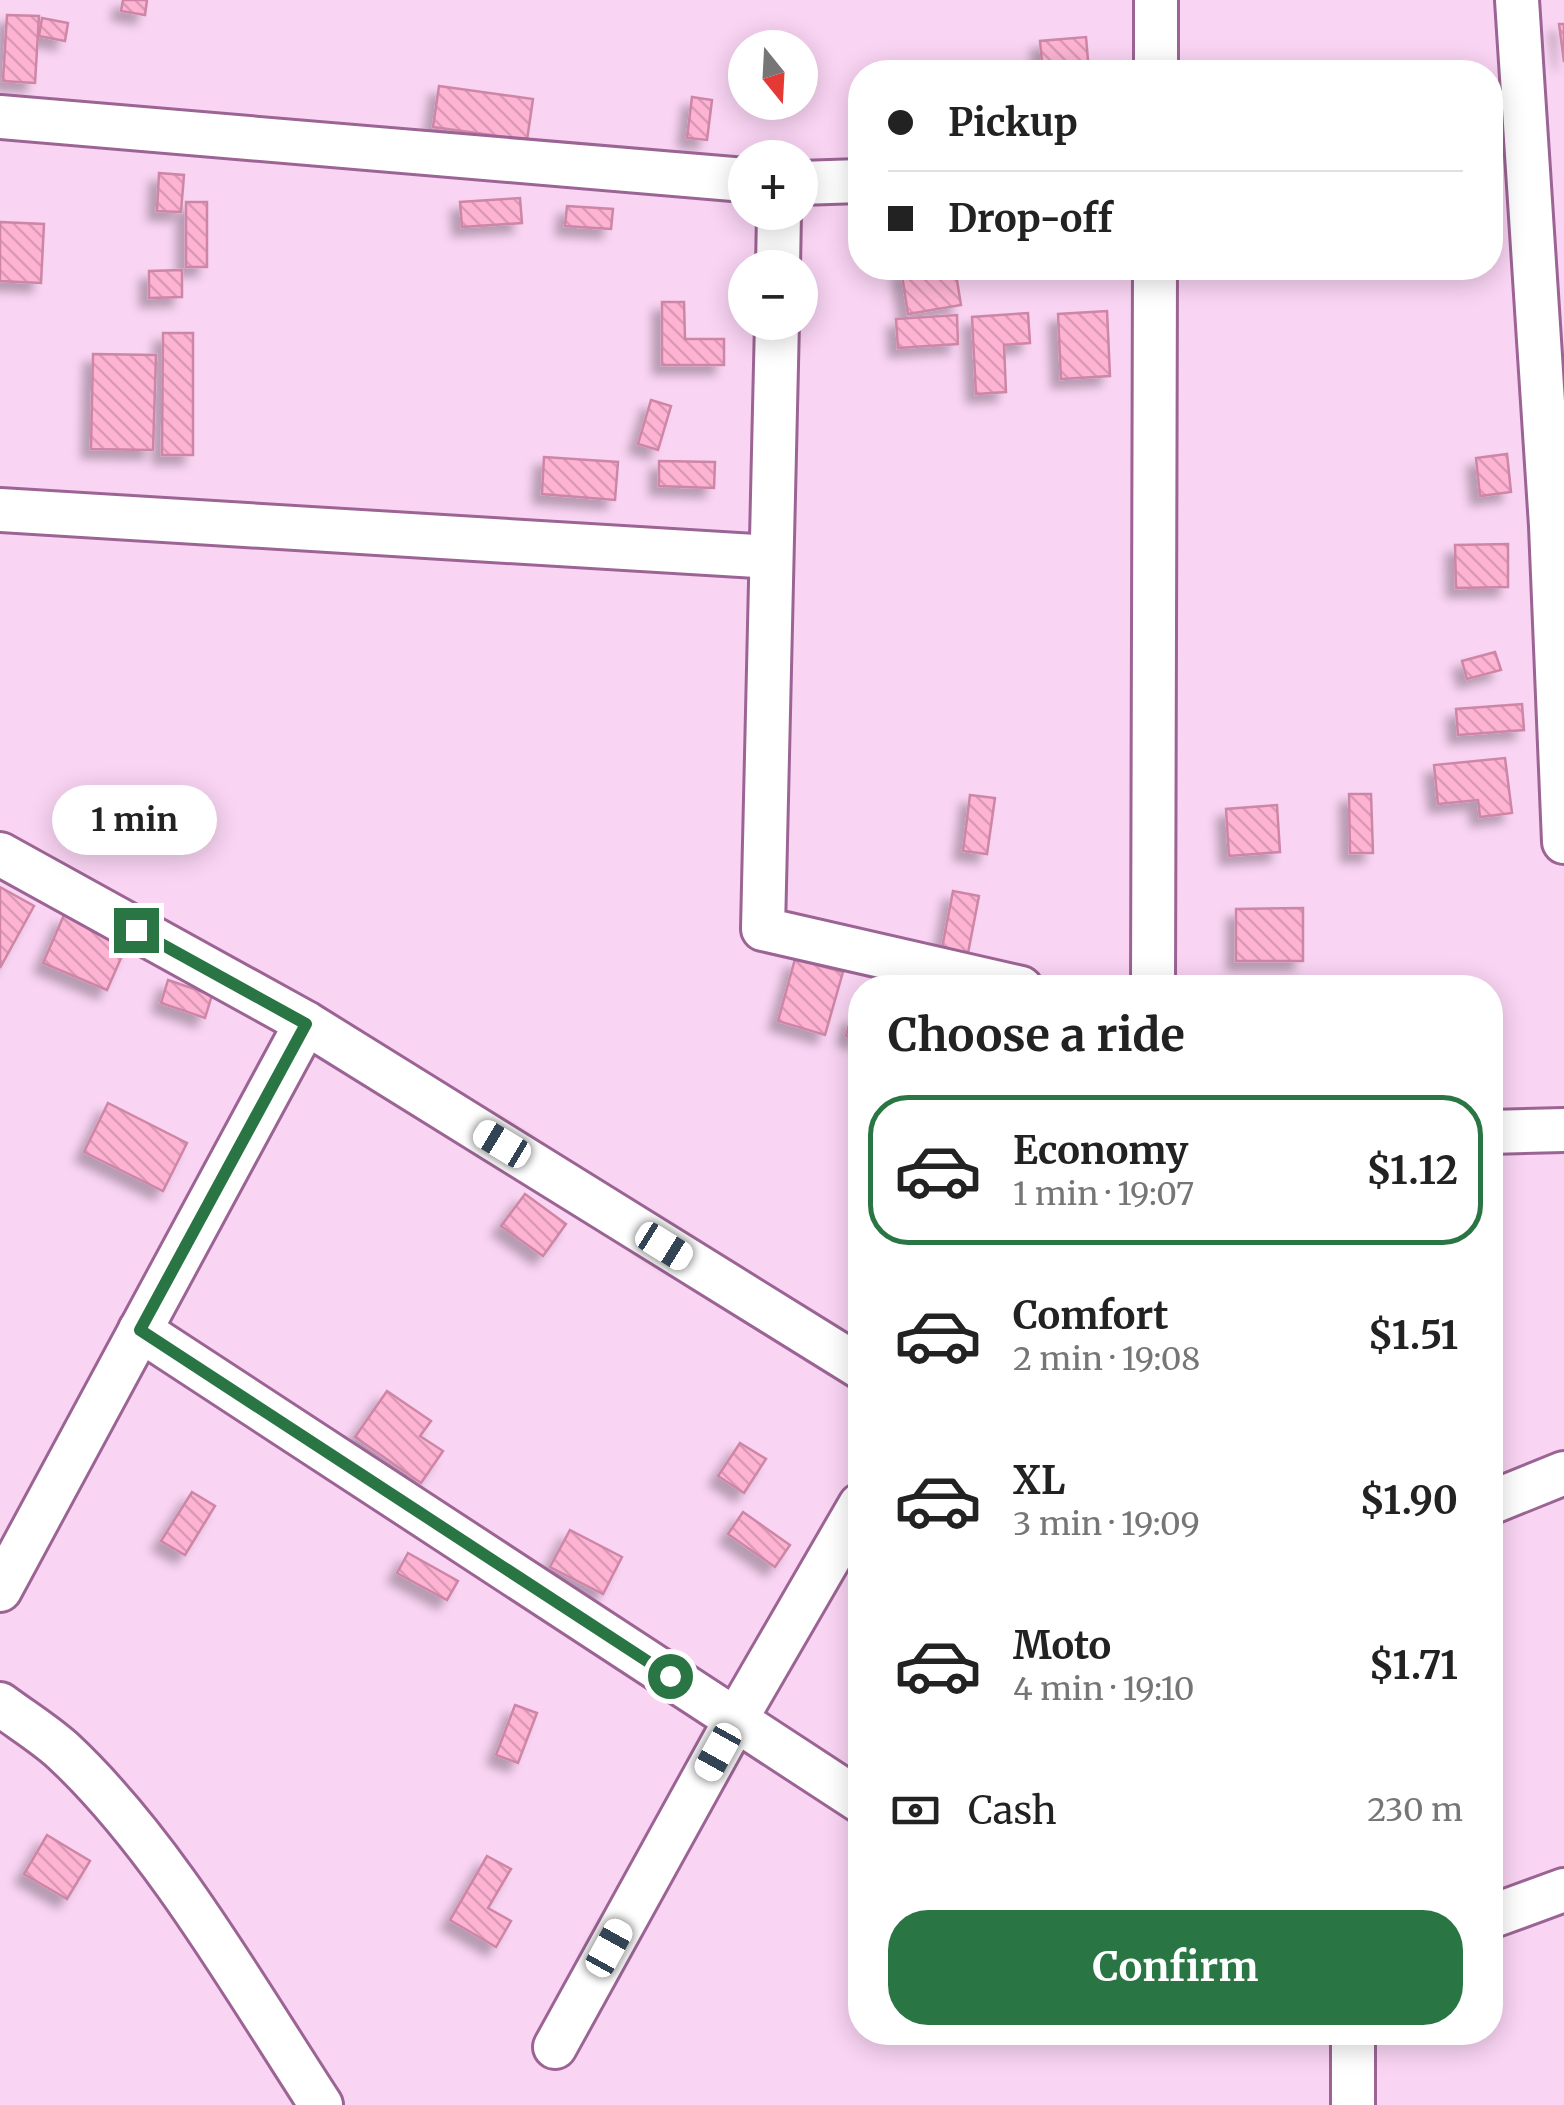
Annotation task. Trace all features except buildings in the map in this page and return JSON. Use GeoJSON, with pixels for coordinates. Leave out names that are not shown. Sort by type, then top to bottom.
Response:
{"type":"FeatureCollection","features":[{"type":"Feature","properties":{"kind":"street"},"geometry":{"type":"LineString","coordinates":[[1156,0],[1156,60]]}},
{"type":"Feature","properties":{"kind":"street"},"geometry":{"type":"LineString","coordinates":[[1517,0],[1550,526],[1564,842]]}},
{"type":"Feature","properties":{"kind":"street"},"geometry":{"type":"LineString","coordinates":[[0,116],[728,179]]}},
{"type":"Feature","properties":{"kind":"street"},"geometry":{"type":"LineString","coordinates":[[818,182],[848,181]]}},
{"type":"Feature","properties":{"kind":"street"},"geometry":{"type":"LineString","coordinates":[[1153,975],[1156,280]]}},
{"type":"Feature","properties":{"kind":"street"},"geometry":{"type":"LineString","coordinates":[[776,340],[762,928],[965,975]]}},
{"type":"Feature","properties":{"kind":"street"},"geometry":{"type":"LineString","coordinates":[[0,510],[771,558]]}},
{"type":"Feature","properties":{"kind":"street"},"geometry":{"type":"LineString","coordinates":[[0,854],[306,1024],[848,1360]]}},
{"type":"Feature","properties":{"kind":"street"},"geometry":{"type":"LineString","coordinates":[[0,1590],[306,1024]]}},
{"type":"Feature","properties":{"kind":"street"},"geometry":{"type":"LineString","coordinates":[[1503,1132],[1564,1130]]}},
{"type":"Feature","properties":{"kind":"street"},"geometry":{"type":"LineString","coordinates":[[140,1330],[848,1794]]}},
{"type":"Feature","properties":{"kind":"street"},"geometry":{"type":"LineString","coordinates":[[1503,1498],[1564,1472]]}},
{"type":"Feature","properties":{"kind":"street"},"geometry":{"type":"LineString","coordinates":[[555,2047],[736,1718],[848,1551]]}},
{"type":"Feature","properties":{"kind":"street"},"geometry":{"type":"LineString","coordinates":[[0,1704],[61,1750],[134,1829],[207,1931],[321,2105]]}},
{"type":"Feature","properties":{"kind":"street"},"geometry":{"type":"LineString","coordinates":[[1503,1912],[1564,1890]]}},
{"type":"Feature","properties":{"kind":"street"},"geometry":{"type":"LineString","coordinates":[[1352,2105],[1353,2045]]}},
{"type":"Feature","properties":{"kind":"route"},"geometry":{"type":"LineString","coordinates":[[136,930],[306,1024],[140,1330],[670,1676]]}}]}
